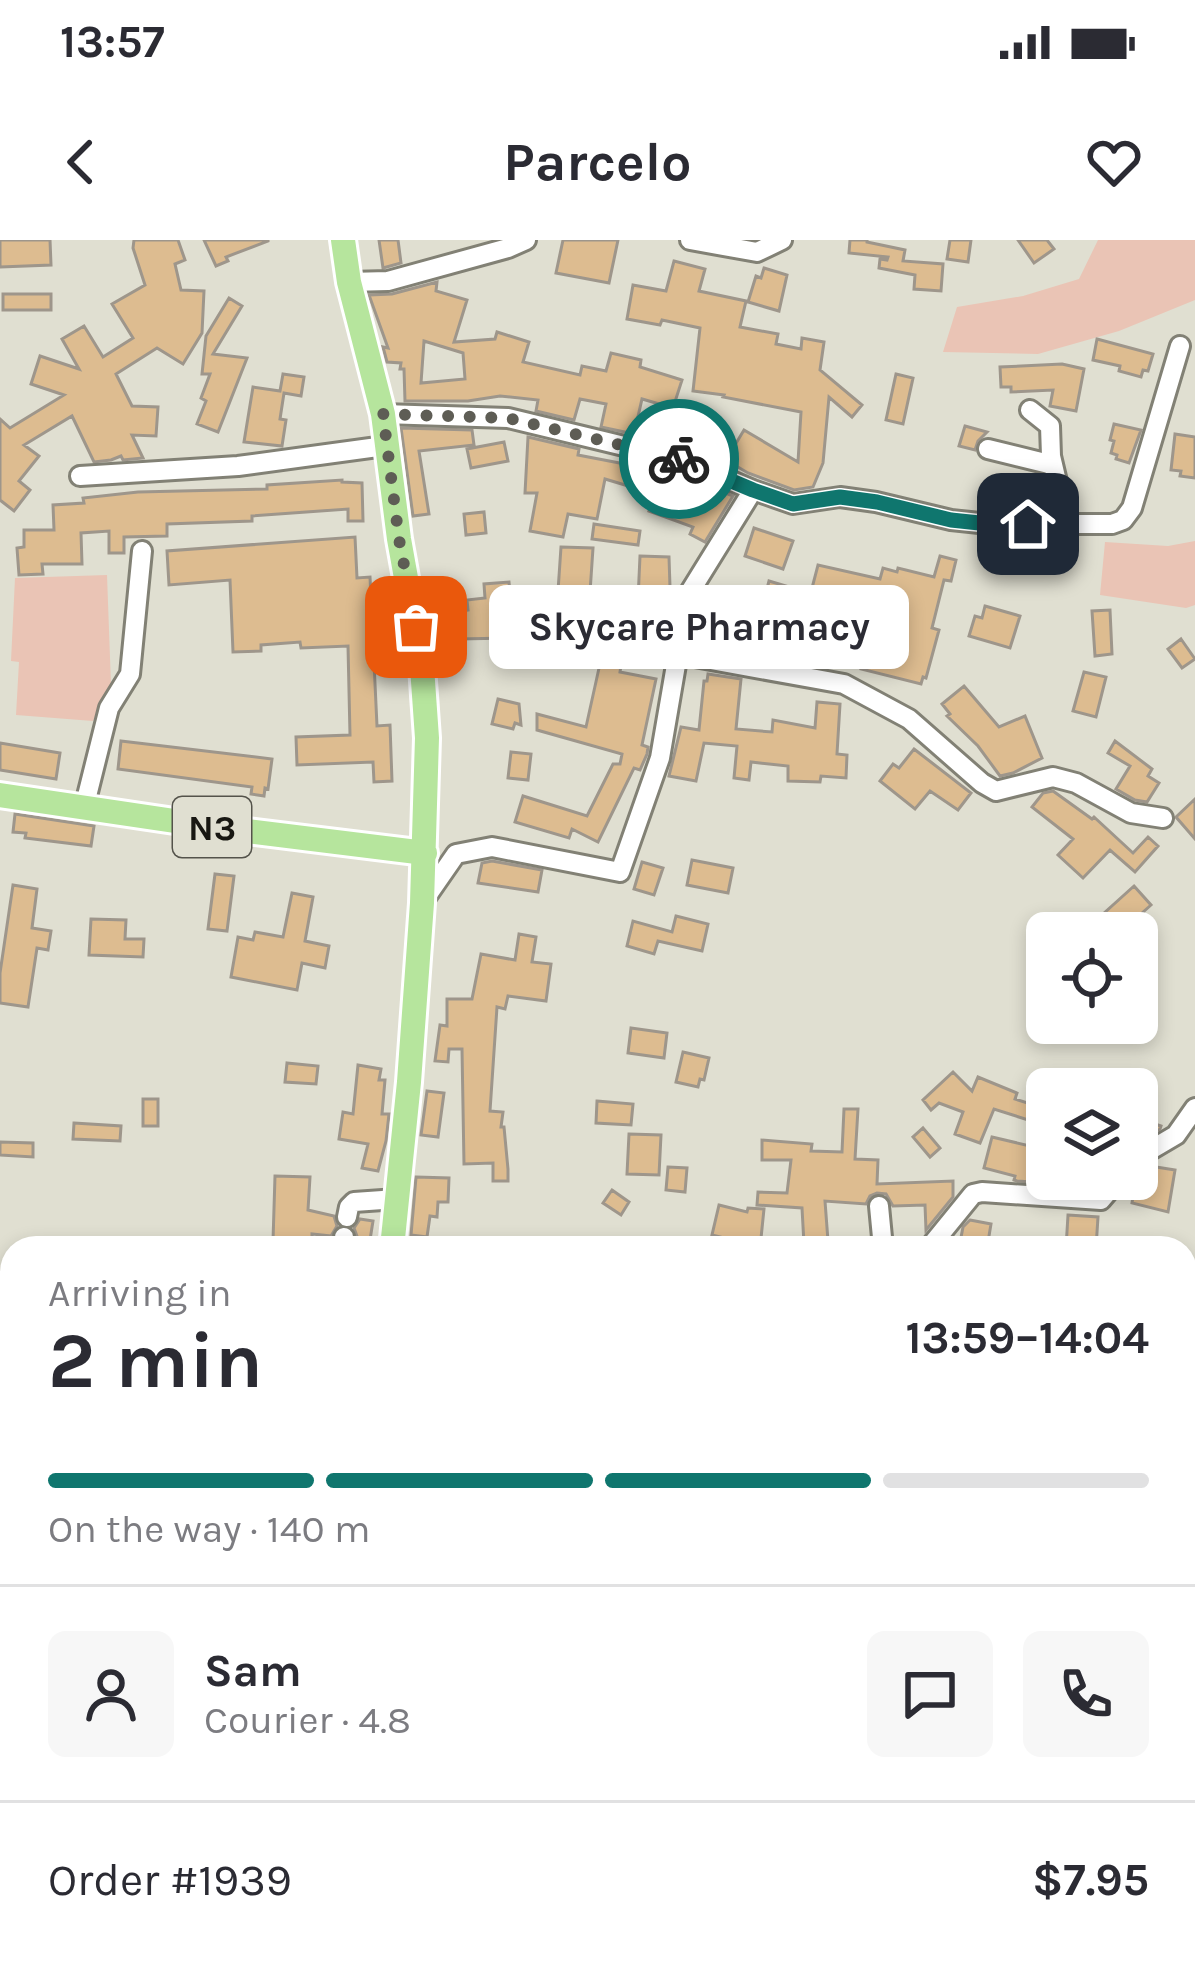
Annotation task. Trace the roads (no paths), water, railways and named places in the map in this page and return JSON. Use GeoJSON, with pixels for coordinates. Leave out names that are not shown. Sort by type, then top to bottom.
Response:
{"type":"FeatureCollection","features":[{"type":"Feature","properties":{"kind":"main road"},"geometry":{"type":"LineString","coordinates":[[343,240],[383,414],[422,667],[427,738],[422,903],[393,1236]]}},
{"type":"Feature","properties":{"kind":"main road","name":"N3"},"geometry":{"type":"LineString","coordinates":[[0,795],[425,853]]}},
{"type":"Feature","properties":{"kind":"street"},"geometry":{"type":"LineString","coordinates":[[350,282],[388,281],[526,240]]}},
{"type":"Feature","properties":{"kind":"street"},"geometry":{"type":"LineString","coordinates":[[690,240],[757,252],[782,240]]}},
{"type":"Feature","properties":{"kind":"street"},"geometry":{"type":"LineString","coordinates":[[383,414],[508,418],[682,460],[793,504],[840,497],[989,524],[1112,524],[1123,520],[1132,508],[1180,346]]}},
{"type":"Feature","properties":{"kind":"street"},"geometry":{"type":"LineString","coordinates":[[1030,410],[1050,427],[1053,465],[1067,524]]}},
{"type":"Feature","properties":{"kind":"street"},"geometry":{"type":"LineString","coordinates":[[80,476],[238,466],[385,446]]}},
{"type":"Feature","properties":{"kind":"street"},"geometry":{"type":"LineString","coordinates":[[988,449],[1053,465]]}},
{"type":"Feature","properties":{"kind":"street"},"geometry":{"type":"LineString","coordinates":[[422,903],[456,854],[492,847],[620,872],[660,758],[688,595],[753,490]]}},
{"type":"Feature","properties":{"kind":"street"},"geometry":{"type":"LineString","coordinates":[[84,808],[109,708],[130,674],[142,551]]}},
{"type":"Feature","properties":{"kind":"street"},"geometry":{"type":"LineString","coordinates":[[678,654],[844,684],[909,719],[996,791],[1053,777],[1076,783],[1131,813],[1163,818]]}},
{"type":"Feature","properties":{"kind":"street"},"geometry":{"type":"LineString","coordinates":[[1158,1145],[1175,1135],[1195,1108]]}},
{"type":"Feature","properties":{"kind":"street"},"geometry":{"type":"LineString","coordinates":[[939,1236],[974,1194],[1026,1195]]}},
{"type":"Feature","properties":{"kind":"street"},"geometry":{"type":"LineString","coordinates":[[345,1234],[354,1202],[397,1199]]}},
{"type":"Feature","properties":{"kind":"street"},"geometry":{"type":"LineString","coordinates":[[879,1206],[882,1236]]}},
{"type":"Feature","properties":{"kind":"place","name":"Skycare Pharmacy"},"geometry":{"type":"Point","coordinates":[416,627]}}]}
